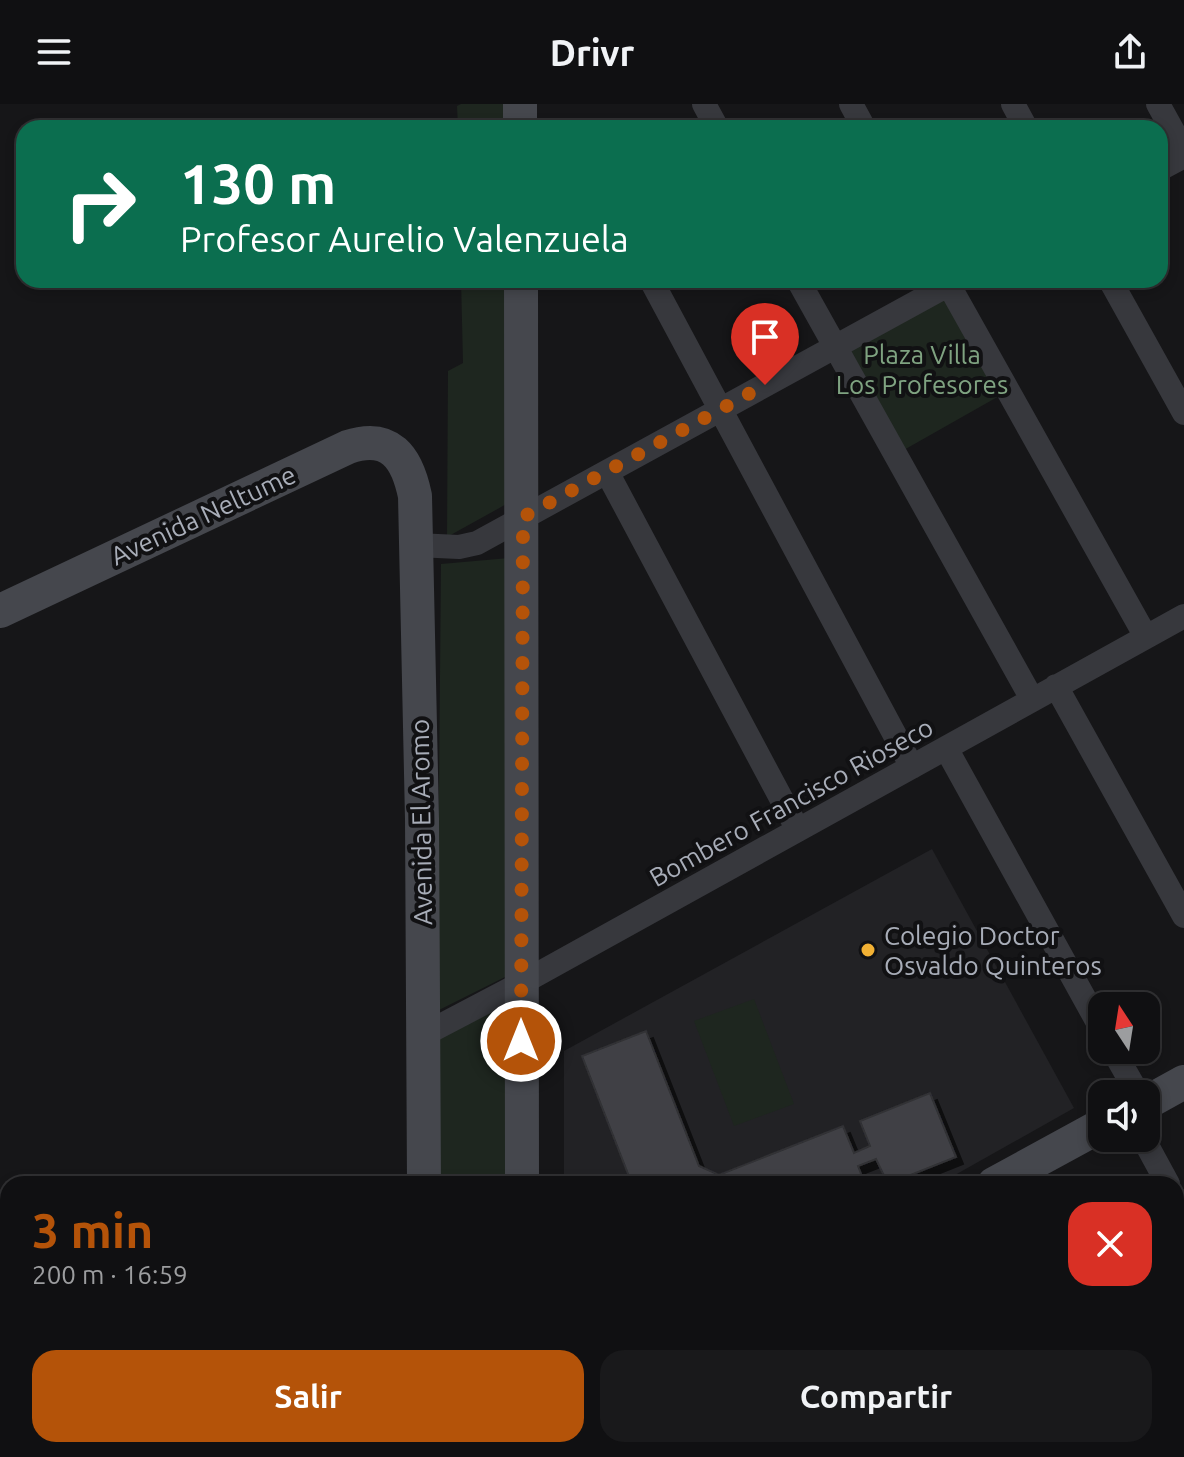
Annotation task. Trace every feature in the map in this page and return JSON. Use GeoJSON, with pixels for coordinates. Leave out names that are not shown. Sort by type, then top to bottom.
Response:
{"type":"FeatureCollection","features":[{"type":"Feature","properties":{"kind":"street"},"geometry":{"type":"LineString","coordinates":[[1168,123],[1184,154]]}},
{"type":"Feature","properties":{"kind":"street"},"geometry":{"type":"LineString","coordinates":[[521,288],[522,1176]]}},
{"type":"Feature","properties":{"kind":"street"},"geometry":{"type":"LineString","coordinates":[[655,288],[912,767]]}},
{"type":"Feature","properties":{"kind":"street"},"geometry":{"type":"LineString","coordinates":[[802,288],[1032,699]]}},
{"type":"Feature","properties":{"kind":"street"},"geometry":{"type":"LineString","coordinates":[[416,545],[459,547],[477,543],[939,288]]}},
{"type":"Feature","properties":{"kind":"street"},"geometry":{"type":"LineString","coordinates":[[953,288],[1146,637]]}},
{"type":"Feature","properties":{"kind":"street"},"geometry":{"type":"LineString","coordinates":[[1114,288],[1184,413]]}},
{"type":"Feature","properties":{"kind":"street","name":"Avenida Neltume"},"geometry":{"type":"LineString","coordinates":[[0,611],[348,447],[365,441],[379,444],[394,450],[404,461]]}},
{"type":"Feature","properties":{"kind":"street","name":"Avenida El Aromo"},"geometry":{"type":"LineString","coordinates":[[404,461],[415,496],[425,1034],[424,1176]]}},
{"type":"Feature","properties":{"kind":"street"},"geometry":{"type":"LineString","coordinates":[[607,472],[798,830]]}},
{"type":"Feature","properties":{"kind":"street","name":"Bombero Francisco Rioseco"},"geometry":{"type":"LineString","coordinates":[[425,1034],[1146,637],[1181,625]]}},
{"type":"Feature","properties":{"kind":"street"},"geometry":{"type":"LineString","coordinates":[[1056,686],[1184,916]]}},
{"type":"Feature","properties":{"kind":"street"},"geometry":{"type":"LineString","coordinates":[[946,748],[1088,1005]]}},
{"type":"Feature","properties":{"kind":"street"},"geometry":{"type":"LineString","coordinates":[[1160,1095],[1184,1082]]}},
{"type":"Feature","properties":{"kind":"street"},"geometry":{"type":"LineString","coordinates":[[1016,1176],[1088,1133]]}},
{"type":"Feature","properties":{"kind":"street"},"geometry":{"type":"LineString","coordinates":[[1151,1152],[1164,1176]]}},
{"type":"Feature","properties":{"kind":"shaded area","name":"Colegio Doctor Osvaldo Quinteros"},"geometry":{"type":"Polygon","coordinates":[[[932,849],[1074,1108],[953,1176],[564,1176],[564,1051],[932,849]]]}},
{"type":"Feature","properties":{"kind":"green space"},"geometry":{"type":"Polygon","coordinates":[[[508,104],[509,120],[458,120],[457,106],[508,104]]]}},
{"type":"Feature","properties":{"kind":"green space"},"geometry":{"type":"Polygon","coordinates":[[[461,288],[510,288],[512,501],[447,537],[448,371],[463,363],[461,288]]]}},
{"type":"Feature","properties":{"kind":"green space","name":"Plaza Villa Los Profesores"},"geometry":{"type":"Polygon","coordinates":[[[942,288],[950,288],[1008,391],[895,455],[834,347],[942,288]]]}},
{"type":"Feature","properties":{"kind":"green space"},"geometry":{"type":"Polygon","coordinates":[[[509,558],[507,976],[437,1011],[441,564],[509,558]]]}},
{"type":"Feature","properties":{"kind":"green space"},"geometry":{"type":"Polygon","coordinates":[[[520,984],[522,1176],[424,1176],[425,1034],[520,984]]]}},
{"type":"Feature","properties":{"kind":"green space"},"geometry":{"type":"Polygon","coordinates":[[[754,999],[794,1104],[734,1126],[694,1021],[754,999]]]}},
{"type":"Feature","properties":{"kind":"building"},"geometry":{"type":"Polygon","coordinates":[[[646,1031],[699,1166],[719,1175],[843,1126],[854,1153],[870,1146],[860,1121],[930,1093],[956,1157],[908,1176],[884,1176],[876,1159],[858,1166],[862,1176],[629,1176],[582,1056],[646,1031]]]}},
{"type":"Feature","properties":{"kind":"place","name":"Colegio Doctor Osvaldo Quinteros"},"geometry":{"type":"Point","coordinates":[868,950]}},
{"type":"Feature","properties":{"kind":"route"},"geometry":{"type":"LineString","coordinates":[[521,1041],[523,517],[765,385]]}}]}
